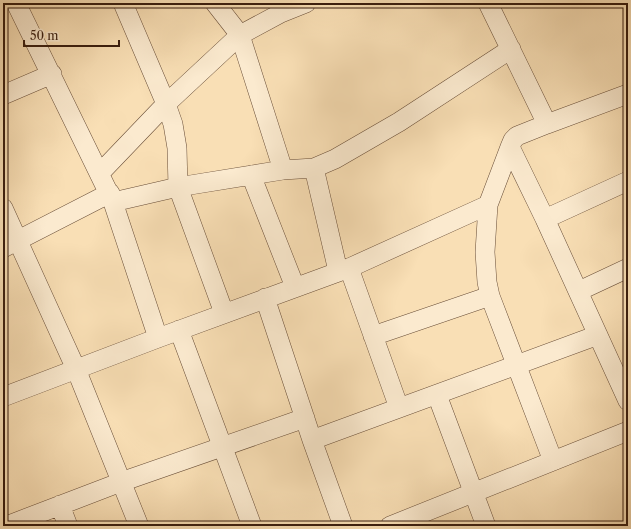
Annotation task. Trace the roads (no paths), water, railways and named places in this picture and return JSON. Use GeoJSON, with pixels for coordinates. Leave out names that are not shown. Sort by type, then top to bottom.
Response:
{"type":"FeatureCollection","features":[{"type":"Feature","properties":{"kind":"street"},"geometry":{"type":"LineString","coordinates":[[16,3],[112,197],[158,338]]}},
{"type":"Feature","properties":{"kind":"street"},"geometry":{"type":"LineString","coordinates":[[123,3],[166,104],[176,138],[178,187],[224,313]]}},
{"type":"Feature","properties":{"kind":"street"},"geometry":{"type":"LineString","coordinates":[[215,3],[240,35],[283,170]]}},
{"type":"Feature","properties":{"kind":"street"},"geometry":{"type":"LineString","coordinates":[[100,173],[166,104],[240,35],[286,7],[306,3]]}},
{"type":"Feature","properties":{"kind":"street"},"geometry":{"type":"LineString","coordinates":[[488,3],[547,124]]}},
{"type":"Feature","properties":{"kind":"street"},"geometry":{"type":"LineString","coordinates":[[11,244],[112,197],[283,170],[314,168],[335,159],[399,122],[511,49]]}},
{"type":"Feature","properties":{"kind":"street"},"geometry":{"type":"LineString","coordinates":[[3,95],[52,74]]}},
{"type":"Feature","properties":{"kind":"street"},"geometry":{"type":"LineString","coordinates":[[553,461],[490,296],[487,282],[485,252],[488,205],[513,140],[520,134],[627,97]]}},
{"type":"Feature","properties":{"kind":"street"},"geometry":{"type":"LineString","coordinates":[[510,147],[579,290],[598,334],[621,369],[628,401]]}},
{"type":"Feature","properties":{"kind":"street"},"geometry":{"type":"LineString","coordinates":[[314,168],[344,269],[373,336],[399,408]]}},
{"type":"Feature","properties":{"kind":"street"},"geometry":{"type":"LineString","coordinates":[[251,175],[295,287]]}},
{"type":"Feature","properties":{"kind":"street"},"geometry":{"type":"LineString","coordinates":[[545,219],[628,181]]}},
{"type":"Feature","properties":{"kind":"street"},"geometry":{"type":"LineString","coordinates":[[3,397],[344,269],[488,205]]}},
{"type":"Feature","properties":{"kind":"street"},"geometry":{"type":"LineString","coordinates":[[3,208],[11,244],[76,369],[139,526]]}},
{"type":"Feature","properties":{"kind":"street"},"geometry":{"type":"LineString","coordinates":[[579,290],[628,268]]}},
{"type":"Feature","properties":{"kind":"street"},"geometry":{"type":"LineString","coordinates":[[373,336],[490,296]]}},
{"type":"Feature","properties":{"kind":"street"},"geometry":{"type":"LineString","coordinates":[[265,298],[312,440],[343,526]]}},
{"type":"Feature","properties":{"kind":"street"},"geometry":{"type":"LineString","coordinates":[[179,330],[252,526]]}},
{"type":"Feature","properties":{"kind":"street"},"geometry":{"type":"LineString","coordinates":[[312,440],[438,395],[598,334]]}},
{"type":"Feature","properties":{"kind":"street"},"geometry":{"type":"LineString","coordinates":[[438,395],[475,492],[486,526]]}},
{"type":"Feature","properties":{"kind":"street"},"geometry":{"type":"LineString","coordinates":[[6,526],[122,482],[305,418]]}},
{"type":"Feature","properties":{"kind":"street"},"geometry":{"type":"LineString","coordinates":[[390,526],[628,430]]}},
{"type":"Feature","properties":{"kind":"street"},"geometry":{"type":"LineString","coordinates":[[60,505],[68,526]]}}]}
